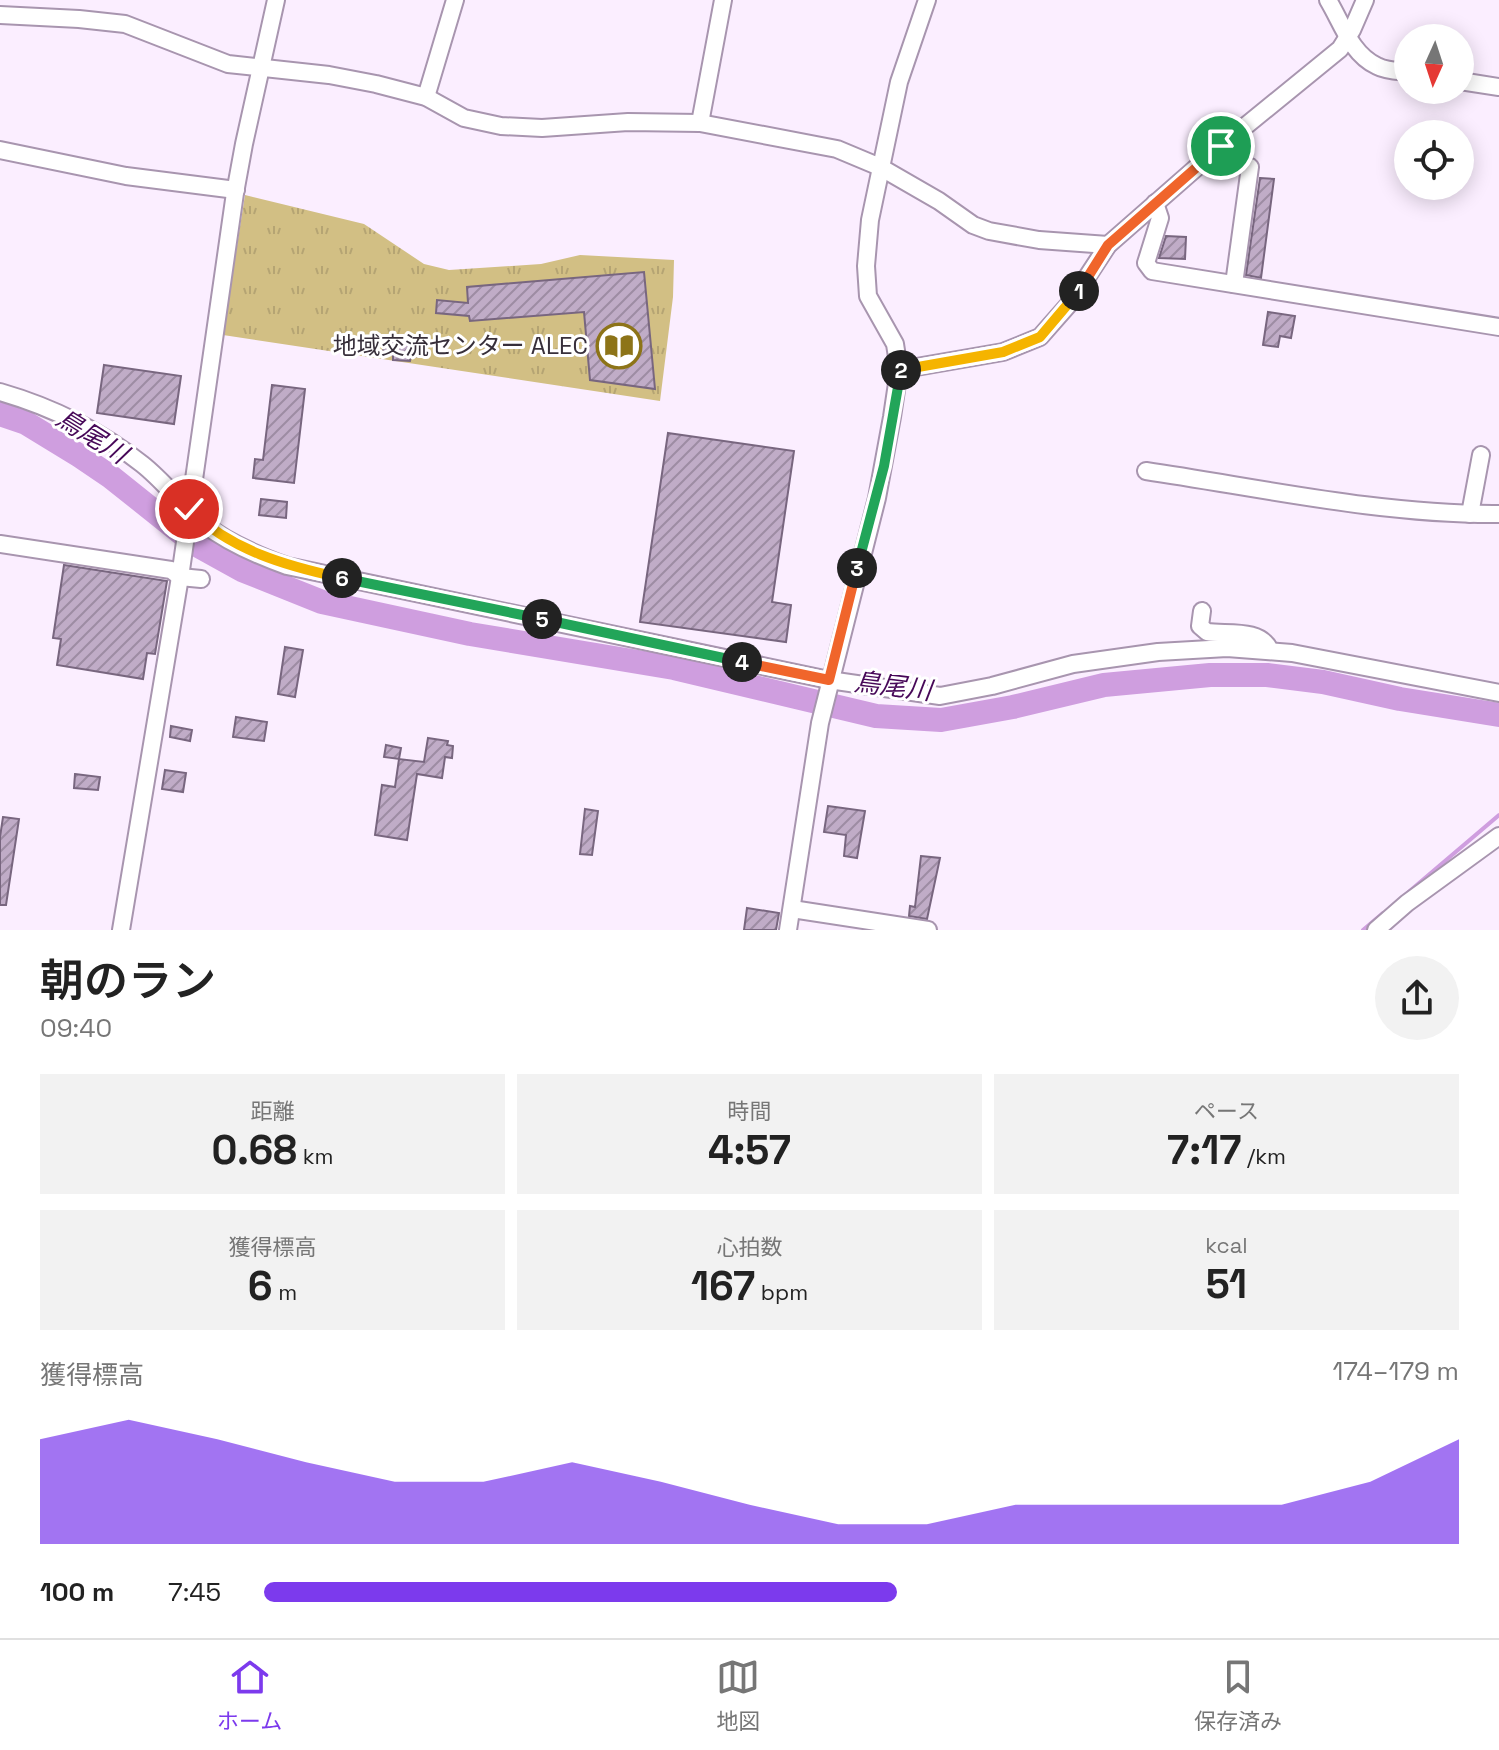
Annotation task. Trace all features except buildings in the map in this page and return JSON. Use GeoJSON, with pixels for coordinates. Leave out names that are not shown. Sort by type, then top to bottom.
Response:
{"type":"FeatureCollection","features":[{"type":"Feature","properties":{"kind":"street"},"geometry":{"type":"LineString","coordinates":[[121,930],[181,572],[236,190],[276,0]]}},
{"type":"Feature","properties":{"kind":"street"},"geometry":{"type":"LineString","coordinates":[[426,97],[455,0]]}},
{"type":"Feature","properties":{"kind":"street"},"geometry":{"type":"LineString","coordinates":[[700,123],[723,0]]}},
{"type":"Feature","properties":{"kind":"street"},"geometry":{"type":"LineString","coordinates":[[788,930],[820,723],[877,498],[899,370],[895,344],[868,296],[866,266],[870,220],[899,82],[927,0]]}},
{"type":"Feature","properties":{"kind":"street"},"geometry":{"type":"LineString","coordinates":[[1328,0],[1358,52],[1376,66],[1394,69]]}},
{"type":"Feature","properties":{"kind":"street"},"geometry":{"type":"LineString","coordinates":[[899,370],[1003,352],[1040,337],[1070,303],[1108,245],[1221,146],[1326,61],[1348,38],[1365,0]]}},
{"type":"Feature","properties":{"kind":"street"},"geometry":{"type":"LineString","coordinates":[[0,15],[125,24],[211,59],[329,75],[426,97],[464,118],[511,127],[628,122],[700,123],[837,149],[880,167],[973,225],[989,231],[1039,240],[1108,245]]}},
{"type":"Feature","properties":{"kind":"street"},"geometry":{"type":"LineString","coordinates":[[1474,83],[1499,87]]}},
{"type":"Feature","properties":{"kind":"street"},"geometry":{"type":"LineString","coordinates":[[0,150],[126,176],[236,190]]}},
{"type":"Feature","properties":{"kind":"street"},"geometry":{"type":"LineString","coordinates":[[1234,284],[1250,167]]}},
{"type":"Feature","properties":{"kind":"street"},"geometry":{"type":"LineString","coordinates":[[1155,203],[1160,218],[1148,256],[1148,269],[1499,327]]}},
{"type":"Feature","properties":{"kind":"street"},"geometry":{"type":"LineString","coordinates":[[0,392],[69,417],[107,439],[143,464],[188,516],[261,556],[287,566],[610,633],[828,684],[940,696],[992,686],[1073,664],[1158,652],[1227,648],[1270,650],[1499,693]]}},
{"type":"Feature","properties":{"kind":"street"},"geometry":{"type":"LineString","coordinates":[[1470,514],[1481,455]]}},
{"type":"Feature","properties":{"kind":"street"},"geometry":{"type":"LineString","coordinates":[[1146,471],[1345,501],[1470,514],[1499,514]]}},
{"type":"Feature","properties":{"kind":"street"},"geometry":{"type":"LineString","coordinates":[[0,544],[171,570],[201,579]]}},
{"type":"Feature","properties":{"kind":"street"},"geometry":{"type":"LineString","coordinates":[[1202,611],[1200,626],[1207,632],[1257,637],[1270,650]]}},
{"type":"Feature","properties":{"kind":"street"},"geometry":{"type":"LineString","coordinates":[[1376,930],[1407,903],[1499,836]]}},
{"type":"Feature","properties":{"kind":"street"},"geometry":{"type":"LineString","coordinates":[[792,909],[928,930]]}},
{"type":"Feature","properties":{"kind":"green space"},"geometry":{"type":"Polygon","coordinates":[[[245,195],[364,224],[424,264],[449,270],[541,264],[580,255],[674,260],[673,297],[660,401],[223,335],[245,195]]]}},
{"type":"Feature","properties":{"kind":"waterway","name":"鳥尾川"},"geometry":{"type":"LineString","coordinates":[[0,414],[26,423],[80,456],[195,544],[242,570],[322,602],[470,634],[674,668],[876,716],[941,720],[1013,707],[1104,685],[1210,675],[1267,675],[1323,682],[1400,699],[1499,715]]}},
{"type":"Feature","properties":{"kind":"waterway"},"geometry":{"type":"LineString","coordinates":[[1405,895],[1499,815]]}},
{"type":"Feature","properties":{"kind":"waterway"},"geometry":{"type":"LineString","coordinates":[[1363,930],[1383,913]]}},
{"type":"Feature","properties":{"kind":"place","name":"地域交流センター ALEC"},"geometry":{"type":"Point","coordinates":[619,346]}},
{"type":"Feature","properties":{"kind":"route"},"geometry":{"type":"LineString","coordinates":[[189,509],[212,529],[261,556],[287,566],[829,680],[877,498],[899,370],[1003,352],[1040,337],[1070,303],[1108,245],[1221,146]]}}]}
